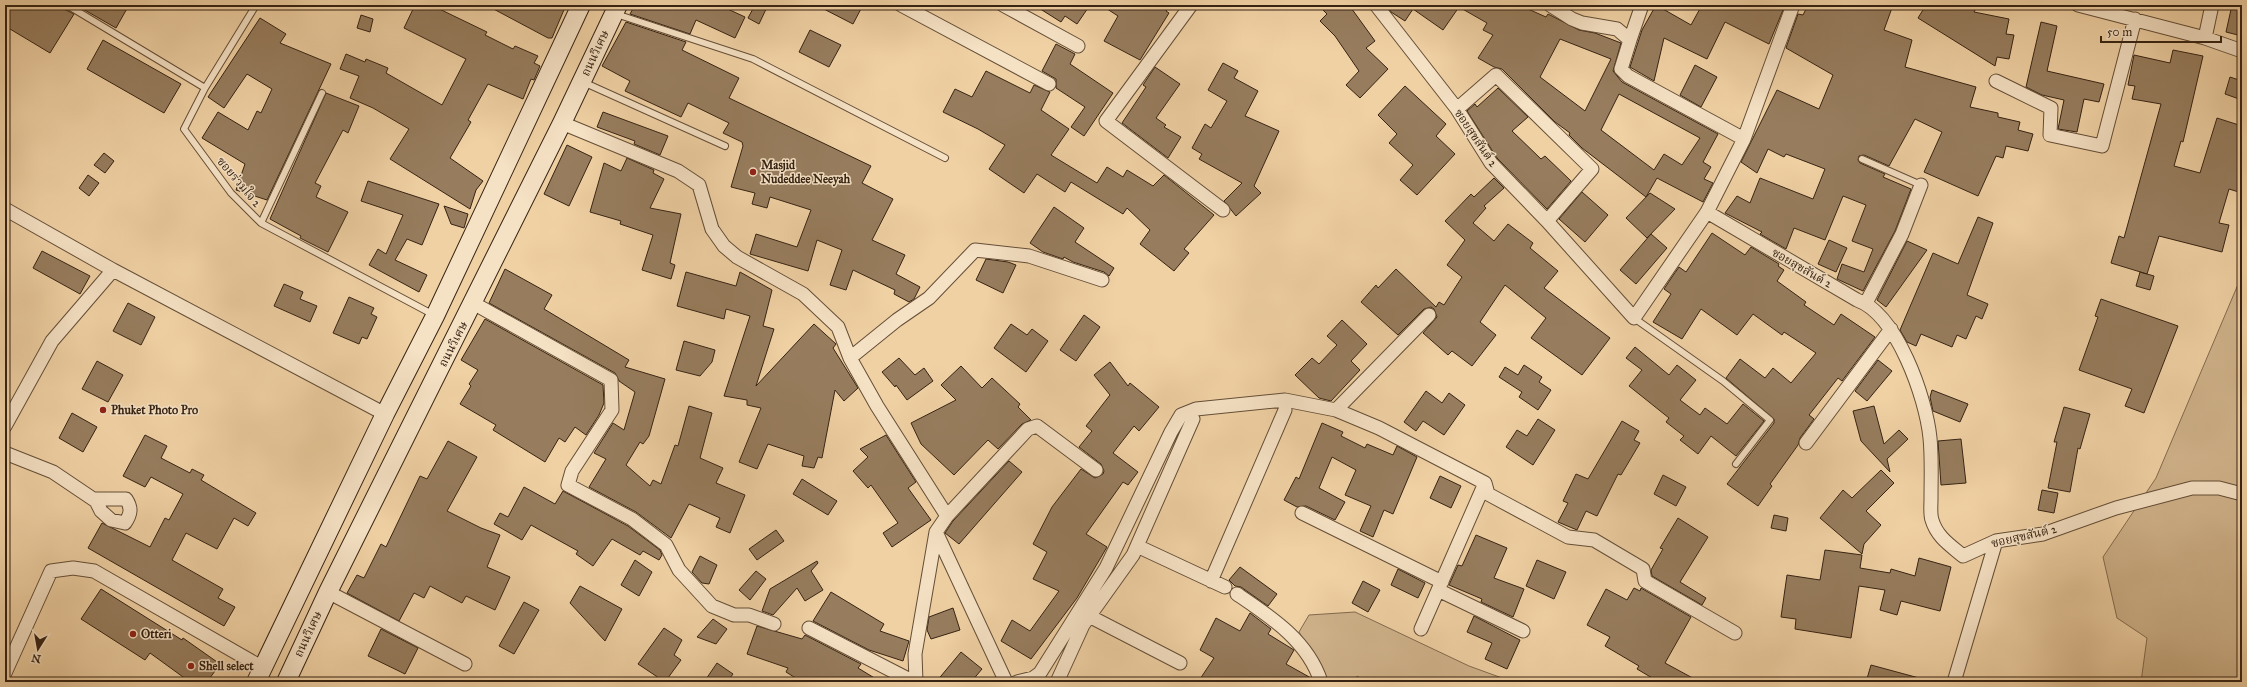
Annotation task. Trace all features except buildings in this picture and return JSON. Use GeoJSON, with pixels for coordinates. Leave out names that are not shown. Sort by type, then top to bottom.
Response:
{"type":"FeatureCollection","features":[{"type":"Feature","properties":{"kind":"main road"},"geometry":{"type":"LineString","coordinates":[[260,675],[385,414],[435,316],[581,5]]}},
{"type":"Feature","properties":{"kind":"main road","name":"ถนนวิเศษ"},"geometry":{"type":"LineString","coordinates":[[286,682],[328,592],[562,123],[616,9]]}},
{"type":"Feature","properties":{"kind":"street"},"geometry":{"type":"LineString","coordinates":[[901,5],[1049,84]]}},
{"type":"Feature","properties":{"kind":"street"},"geometry":{"type":"LineString","coordinates":[[1002,5],[1078,46]]}},
{"type":"Feature","properties":{"kind":"street"},"geometry":{"type":"LineString","coordinates":[[1191,5],[1106,121],[1223,210]]}},
{"type":"Feature","properties":{"kind":"street","name":"ซอยสุขสันต์ 2"},"geometry":{"type":"LineString","coordinates":[[1376,5],[1457,108],[1491,164],[1547,221],[1634,318]]}},
{"type":"Feature","properties":{"kind":"street"},"geometry":{"type":"LineString","coordinates":[[1550,5],[1572,19],[1582,23],[1617,29],[1630,40]]}},
{"type":"Feature","properties":{"kind":"street"},"geometry":{"type":"LineString","coordinates":[[1642,5],[1621,69],[1628,76],[1744,139]]}},
{"type":"Feature","properties":{"kind":"street"},"geometry":{"type":"LineString","coordinates":[[1634,318],[1707,212],[1744,139],[1793,5]]}},
{"type":"Feature","properties":{"kind":"street"},"geometry":{"type":"LineString","coordinates":[[2078,5],[2102,8],[2135,19],[2205,38],[2242,51]]}},
{"type":"Feature","properties":{"kind":"street"},"geometry":{"type":"LineString","coordinates":[[2205,38],[2212,5]]}},
{"type":"Feature","properties":{"kind":"street"},"geometry":{"type":"LineString","coordinates":[[1996,81],[2051,108],[2050,135],[2102,146],[2135,19]]}},
{"type":"Feature","properties":{"kind":"street"},"geometry":{"type":"LineString","coordinates":[[1457,108],[1496,75],[1592,170],[1547,221]]}},
{"type":"Feature","properties":{"kind":"street"},"geometry":{"type":"LineString","coordinates":[[562,123],[678,171],[699,185],[712,229],[724,246],[737,257],[803,294],[838,327],[850,358],[877,406],[947,516]]}},
{"type":"Feature","properties":{"kind":"street"},"geometry":{"type":"LineString","coordinates":[[1866,303],[1902,234],[1921,185]]}},
{"type":"Feature","properties":{"kind":"street"},"geometry":{"type":"LineString","coordinates":[[5,210],[113,270],[385,414]]}},
{"type":"Feature","properties":{"kind":"street","name":"ซอยสุขสันต์ 2"},"geometry":{"type":"LineString","coordinates":[[1707,212],[1857,300],[1866,303],[1891,329],[1909,363],[1921,399],[1930,437],[1931,519],[1941,538],[1963,556],[1996,541],[2043,534],[2116,508],[2192,488],[2219,488],[2242,494]]}},
{"type":"Feature","properties":{"kind":"street"},"geometry":{"type":"LineString","coordinates":[[850,358],[897,320],[929,298],[975,250],[1029,256],[1102,280]]}},
{"type":"Feature","properties":{"kind":"street"},"geometry":{"type":"LineString","coordinates":[[5,426],[52,341],[113,270]]}},
{"type":"Feature","properties":{"kind":"street"},"geometry":{"type":"LineString","coordinates":[[473,303],[611,380],[612,410],[572,471],[568,485],[632,519],[666,545],[679,570],[712,606],[734,615],[749,615],[774,624]]}},
{"type":"Feature","properties":{"kind":"street"},"geometry":{"type":"LineString","coordinates":[[1336,410],[1428,314]]}},
{"type":"Feature","properties":{"kind":"street"},"geometry":{"type":"LineString","coordinates":[[1806,443],[1891,329]]}},
{"type":"Feature","properties":{"kind":"street"},"geometry":{"type":"LineString","coordinates":[[1017,682],[1033,678],[1040,673],[1106,568],[1171,432],[1181,415],[1196,409],[1285,400],[1336,410],[1379,428],[1485,483],[1488,494],[1568,537],[1594,540],[1643,569],[1645,580],[1735,633]]}},
{"type":"Feature","properties":{"kind":"street"},"geometry":{"type":"LineString","coordinates":[[1211,581],[1285,410]]}},
{"type":"Feature","properties":{"kind":"street"},"geometry":{"type":"LineString","coordinates":[[1057,682],[1083,625],[1133,555],[1193,419]]}},
{"type":"Feature","properties":{"kind":"street"},"geometry":{"type":"LineString","coordinates":[[809,628],[915,682],[915,654],[936,532],[947,516],[1028,429],[1037,426],[1096,470]]}},
{"type":"Feature","properties":{"kind":"street"},"geometry":{"type":"LineString","coordinates":[[5,453],[53,472],[94,499]]}},
{"type":"Feature","properties":{"kind":"street"},"geometry":{"type":"LineString","coordinates":[[1421,629],[1485,483]]}},
{"type":"Feature","properties":{"kind":"street"},"geometry":{"type":"LineString","coordinates":[[1302,513],[1523,631]]}},
{"type":"Feature","properties":{"kind":"street"},"geometry":{"type":"LineString","coordinates":[[936,532],[1006,682]]}},
{"type":"Feature","properties":{"kind":"street"},"geometry":{"type":"LineString","coordinates":[[1954,682],[1996,541]]}},
{"type":"Feature","properties":{"kind":"street"},"geometry":{"type":"LineString","coordinates":[[1137,546],[1225,587]]}},
{"type":"Feature","properties":{"kind":"street"},"geometry":{"type":"LineString","coordinates":[[5,673],[51,570],[73,568],[94,571],[260,675]]}},
{"type":"Feature","properties":{"kind":"street"},"geometry":{"type":"LineString","coordinates":[[328,592],[465,664]]}},
{"type":"Feature","properties":{"kind":"street"},"geometry":{"type":"LineString","coordinates":[[1237,594],[1279,622],[1302,646],[1320,682]]}},
{"type":"Feature","properties":{"kind":"street"},"geometry":{"type":"LineString","coordinates":[[1089,616],[1180,663]]}},
{"type":"Feature","properties":{"kind":"lane"},"geometry":{"type":"LineString","coordinates":[[67,5],[205,88]]}},
{"type":"Feature","properties":{"kind":"lane","name":"ซอยร่วมใจ 2"},"geometry":{"type":"LineString","coordinates":[[256,5],[205,88],[184,128],[231,192],[261,223],[435,316]]}},
{"type":"Feature","properties":{"kind":"lane"},"geometry":{"type":"LineString","coordinates":[[616,9],[753,59],[945,158]]}},
{"type":"Feature","properties":{"kind":"lane"},"geometry":{"type":"LineString","coordinates":[[582,81],[725,146]]}},
{"type":"Feature","properties":{"kind":"lane"},"geometry":{"type":"LineString","coordinates":[[261,223],[322,93]]}},
{"type":"Feature","properties":{"kind":"lane"},"geometry":{"type":"LineString","coordinates":[[1862,159],[1921,185]]}},
{"type":"Feature","properties":{"kind":"lane"},"geometry":{"type":"LineString","coordinates":[[1634,318],[1723,382],[1770,420],[1736,464]]}},
{"type":"Feature","properties":{"kind":"shaded area"},"geometry":{"type":"Polygon","coordinates":[[[2242,275],[2242,682],[2141,682],[2147,638],[2117,618],[2103,557],[2156,478],[2242,275]]]}},
{"type":"Feature","properties":{"kind":"shaded area"},"geometry":{"type":"Polygon","coordinates":[[[1355,612],[1469,666],[1513,682],[1367,682],[1357,676],[1355,682],[1322,682],[1321,667],[1299,632],[1309,615],[1355,612]]]}},
{"type":"Feature","properties":{"kind":"place","name":"Masjid Nudeddee Neeyah"},"geometry":{"type":"Point","coordinates":[753,172]}},
{"type":"Feature","properties":{"kind":"place","name":"Phuket Photo Pro"},"geometry":{"type":"Point","coordinates":[103,410]}},
{"type":"Feature","properties":{"kind":"place","name":"Otteri"},"geometry":{"type":"Point","coordinates":[133,634]}},
{"type":"Feature","properties":{"kind":"place","name":"Shell select"},"geometry":{"type":"Point","coordinates":[191,666]}}]}
